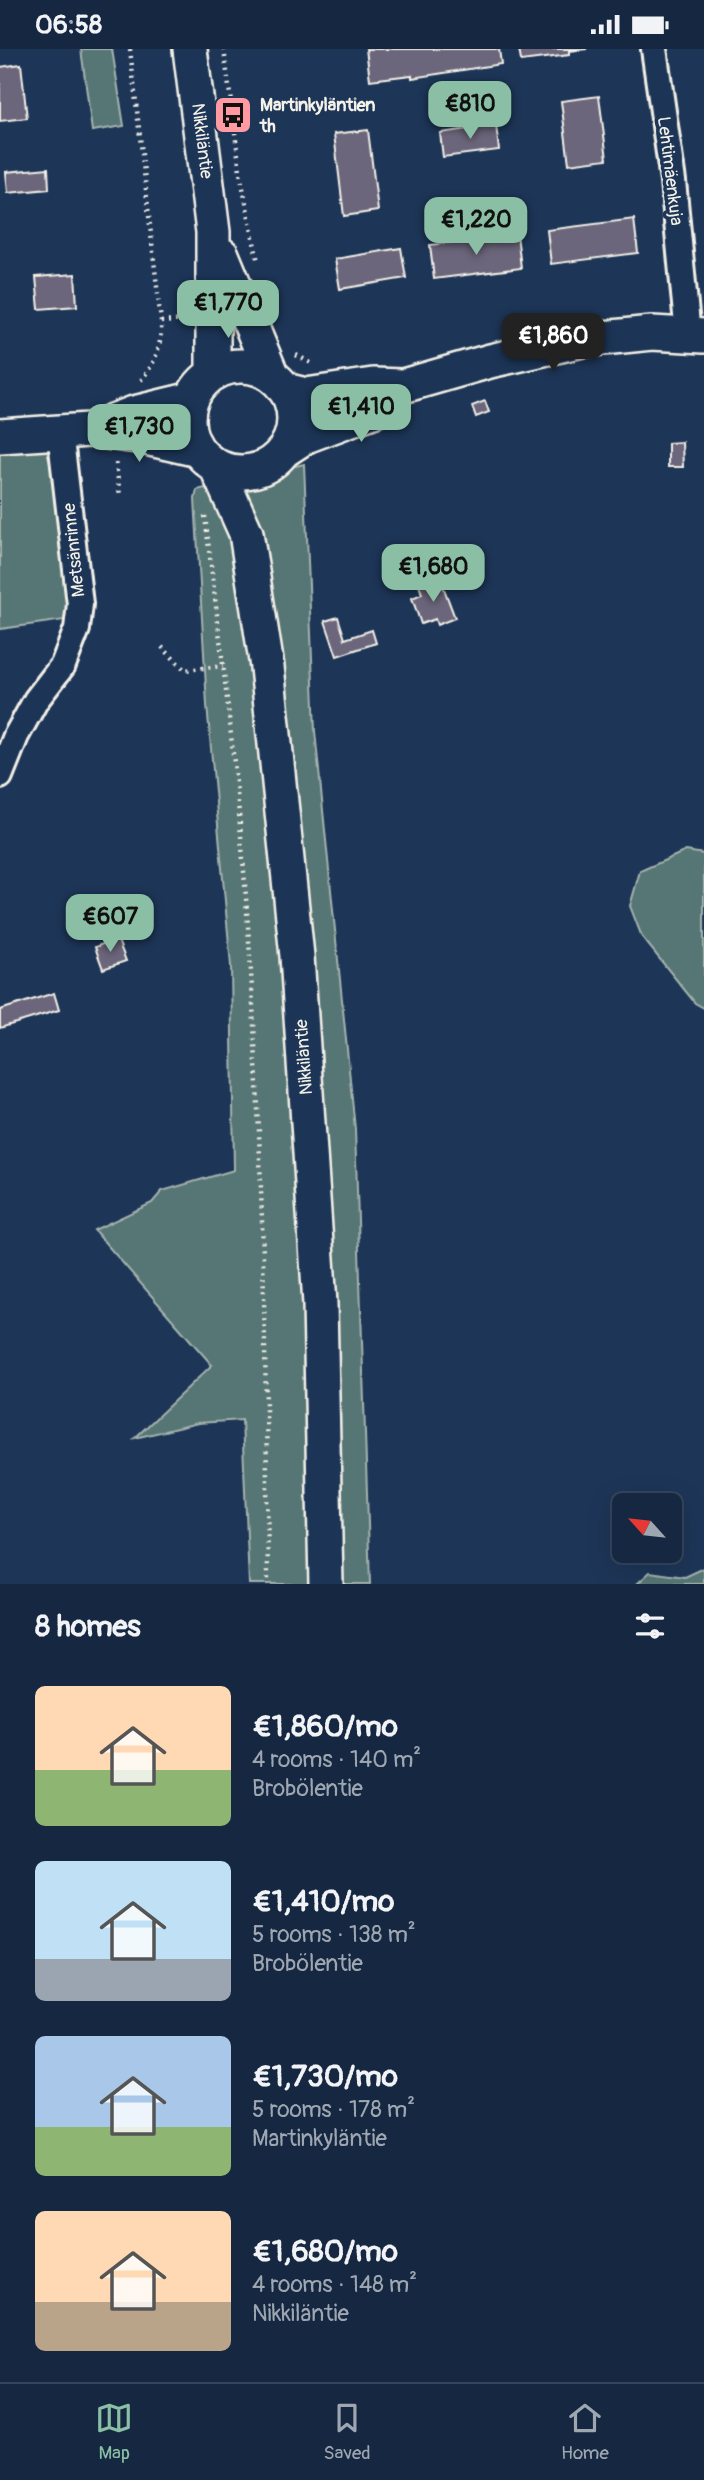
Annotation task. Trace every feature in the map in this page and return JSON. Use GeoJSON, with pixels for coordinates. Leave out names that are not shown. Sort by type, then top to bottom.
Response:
{"type":"FeatureCollection","features":[{"type":"Feature","properties":{"kind":"street","name":"Nikkiläntie"},"geometry":{"type":"LineString","coordinates":[[190,49],[213,232],[213,374]]}},
{"type":"Feature","properties":{"kind":"street","name":"Lehtimäenkuja"},"geometry":{"type":"LineString","coordinates":[[654,49],[696,335]]}},
{"type":"Feature","properties":{"kind":"street","name":"Nikkiläntie"},"geometry":{"type":"LineString","coordinates":[[213,232],[282,372]]}},
{"type":"Feature","properties":{"kind":"street"},"geometry":{"type":"LineString","coordinates":[[207,458],[190,434],[188,416],[192,399],[200,385],[213,374],[227,368],[242,366],[282,372],[306,395],[373,385],[403,386],[556,344],[618,336],[696,335]]}},
{"type":"Feature","properties":{"kind":"street"},"geometry":{"type":"LineString","coordinates":[[274,458],[290,437],[294,421],[282,372]]}},
{"type":"Feature","properties":{"kind":"street"},"geometry":{"type":"LineString","coordinates":[[0,436],[75,431],[137,436],[241,471],[274,458],[306,436],[375,410],[403,386]]}},
{"type":"Feature","properties":{"kind":"street"},"geometry":{"type":"LineString","coordinates":[[75,431],[192,399]]}},
{"type":"Feature","properties":{"kind":"street","name":"Metsänrinne"},"geometry":{"type":"LineString","coordinates":[[0,776],[16,736],[36,700],[62,665],[77,629],[80,604],[75,431]]}},
{"type":"Feature","properties":{"kind":"street","name":"Nikkiläntie"},"geometry":{"type":"LineString","coordinates":[[207,458],[246,533],[267,667],[297,956],[320,1304],[326,1584]]}},
{"type":"Feature","properties":{"kind":"street","name":"Nikkiläntie"},"geometry":{"type":"LineString","coordinates":[[246,533],[274,458]]}},
{"type":"Feature","properties":{"kind":"path"},"geometry":{"type":"LineString","coordinates":[[130,49],[162,338],[152,368],[138,384]]}},
{"type":"Feature","properties":{"kind":"path"},"geometry":{"type":"LineString","coordinates":[[224,49],[241,178],[260,271]]}},
{"type":"Feature","properties":{"kind":"path"},"geometry":{"type":"LineString","coordinates":[[161,322],[193,319]]}},
{"type":"Feature","properties":{"kind":"path"},"geometry":{"type":"LineString","coordinates":[[282,372],[302,360],[318,366]]}},
{"type":"Feature","properties":{"kind":"path"},"geometry":{"type":"LineString","coordinates":[[116,458],[120,496]]}},
{"type":"Feature","properties":{"kind":"path"},"geometry":{"type":"LineString","coordinates":[[204,503],[247,912],[260,1167],[267,1391],[268,1584]]}},
{"type":"Feature","properties":{"kind":"path"},"geometry":{"type":"LineString","coordinates":[[162,647],[186,670],[223,666]]}},
{"type":"Feature","properties":{"kind":"green space"},"geometry":{"type":"Polygon","coordinates":[[[81,49],[112,49],[124,126],[92,131],[81,49]]]}},
{"type":"Feature","properties":{"kind":"green space"},"geometry":{"type":"Polygon","coordinates":[[[44,433],[70,548],[79,618],[0,629],[0,436],[44,433]]]}},
{"type":"Feature","properties":{"kind":"green space"},"geometry":{"type":"Polygon","coordinates":[[[304,464],[315,731],[355,1129],[370,1584],[249,1584],[242,1420],[198,1423],[135,1438],[212,1365],[94,1230],[152,1203],[162,1191],[234,1170],[231,966],[207,705],[195,499],[197,490],[304,464]]]}},
{"type":"Feature","properties":{"kind":"green space"},"geometry":{"type":"Polygon","coordinates":[[[686,851],[704,854],[704,1008],[695,1003],[642,937],[630,906],[640,871],[686,851]]]}},
{"type":"Feature","properties":{"kind":"green space"},"geometry":{"type":"Polygon","coordinates":[[[704,1568],[704,1584],[637,1584],[650,1572],[685,1577],[704,1568]]]}},
{"type":"Feature","properties":{"kind":"building"},"geometry":{"type":"Polygon","coordinates":[[[366,49],[499,49],[501,64],[412,78],[412,75],[370,80],[366,49]]]}},
{"type":"Feature","properties":{"kind":"building"},"geometry":{"type":"Polygon","coordinates":[[[519,49],[587,49],[569,51],[569,55],[521,61],[519,49]]]}},
{"type":"Feature","properties":{"kind":"building"},"geometry":{"type":"Polygon","coordinates":[[[21,64],[27,118],[0,121],[0,67],[21,64]]]}},
{"type":"Feature","properties":{"kind":"building"},"geometry":{"type":"Polygon","coordinates":[[[599,96],[607,159],[569,164],[561,101],[599,96]]]}},
{"type":"Feature","properties":{"kind":"building"},"geometry":{"type":"Polygon","coordinates":[[[496,125],[499,150],[443,157],[440,133],[496,125]]]}},
{"type":"Feature","properties":{"kind":"building"},"geometry":{"type":"Polygon","coordinates":[[[368,130],[378,211],[344,216],[334,134],[368,130]]]}},
{"type":"Feature","properties":{"kind":"building"},"geometry":{"type":"Polygon","coordinates":[[[48,168],[49,189],[8,193],[6,172],[48,168]]]}},
{"type":"Feature","properties":{"kind":"building"},"geometry":{"type":"Polygon","coordinates":[[[634,219],[638,253],[551,264],[547,230],[634,219]]]}},
{"type":"Feature","properties":{"kind":"building"},"geometry":{"type":"Polygon","coordinates":[[[517,234],[521,268],[434,279],[430,245],[517,234]]]}},
{"type":"Feature","properties":{"kind":"building"},"geometry":{"type":"Polygon","coordinates":[[[401,248],[406,278],[340,289],[335,259],[401,248]]]}},
{"type":"Feature","properties":{"kind":"building"},"geometry":{"type":"Polygon","coordinates":[[[75,274],[77,306],[39,309],[36,277],[75,274]]]}},
{"type":"Feature","properties":{"kind":"building"},"geometry":{"type":"Polygon","coordinates":[[[485,401],[489,412],[476,417],[472,406],[485,401]]]}},
{"type":"Feature","properties":{"kind":"building"},"geometry":{"type":"Polygon","coordinates":[[[682,442],[683,467],[668,467],[668,443],[682,442]]]}},
{"type":"Feature","properties":{"kind":"building"},"geometry":{"type":"Polygon","coordinates":[[[428,578],[433,590],[443,586],[455,618],[437,625],[435,619],[421,624],[412,598],[422,594],[418,582],[428,578]]]}},
{"type":"Feature","properties":{"kind":"building"},"geometry":{"type":"Polygon","coordinates":[[[338,617],[345,639],[372,630],[376,643],[337,656],[325,621],[338,617]]]}},
{"type":"Feature","properties":{"kind":"building"},"geometry":{"type":"Polygon","coordinates":[[[117,938],[126,961],[103,969],[95,947],[117,938]]]}},
{"type":"Feature","properties":{"kind":"building"},"geometry":{"type":"Polygon","coordinates":[[[54,993],[59,1010],[0,1028],[0,1010],[54,993]]]}},
{"type":"Feature","properties":{"kind":"place","name":"Martinkyläntien th"},"geometry":{"type":"Point","coordinates":[233,115]}}]}
